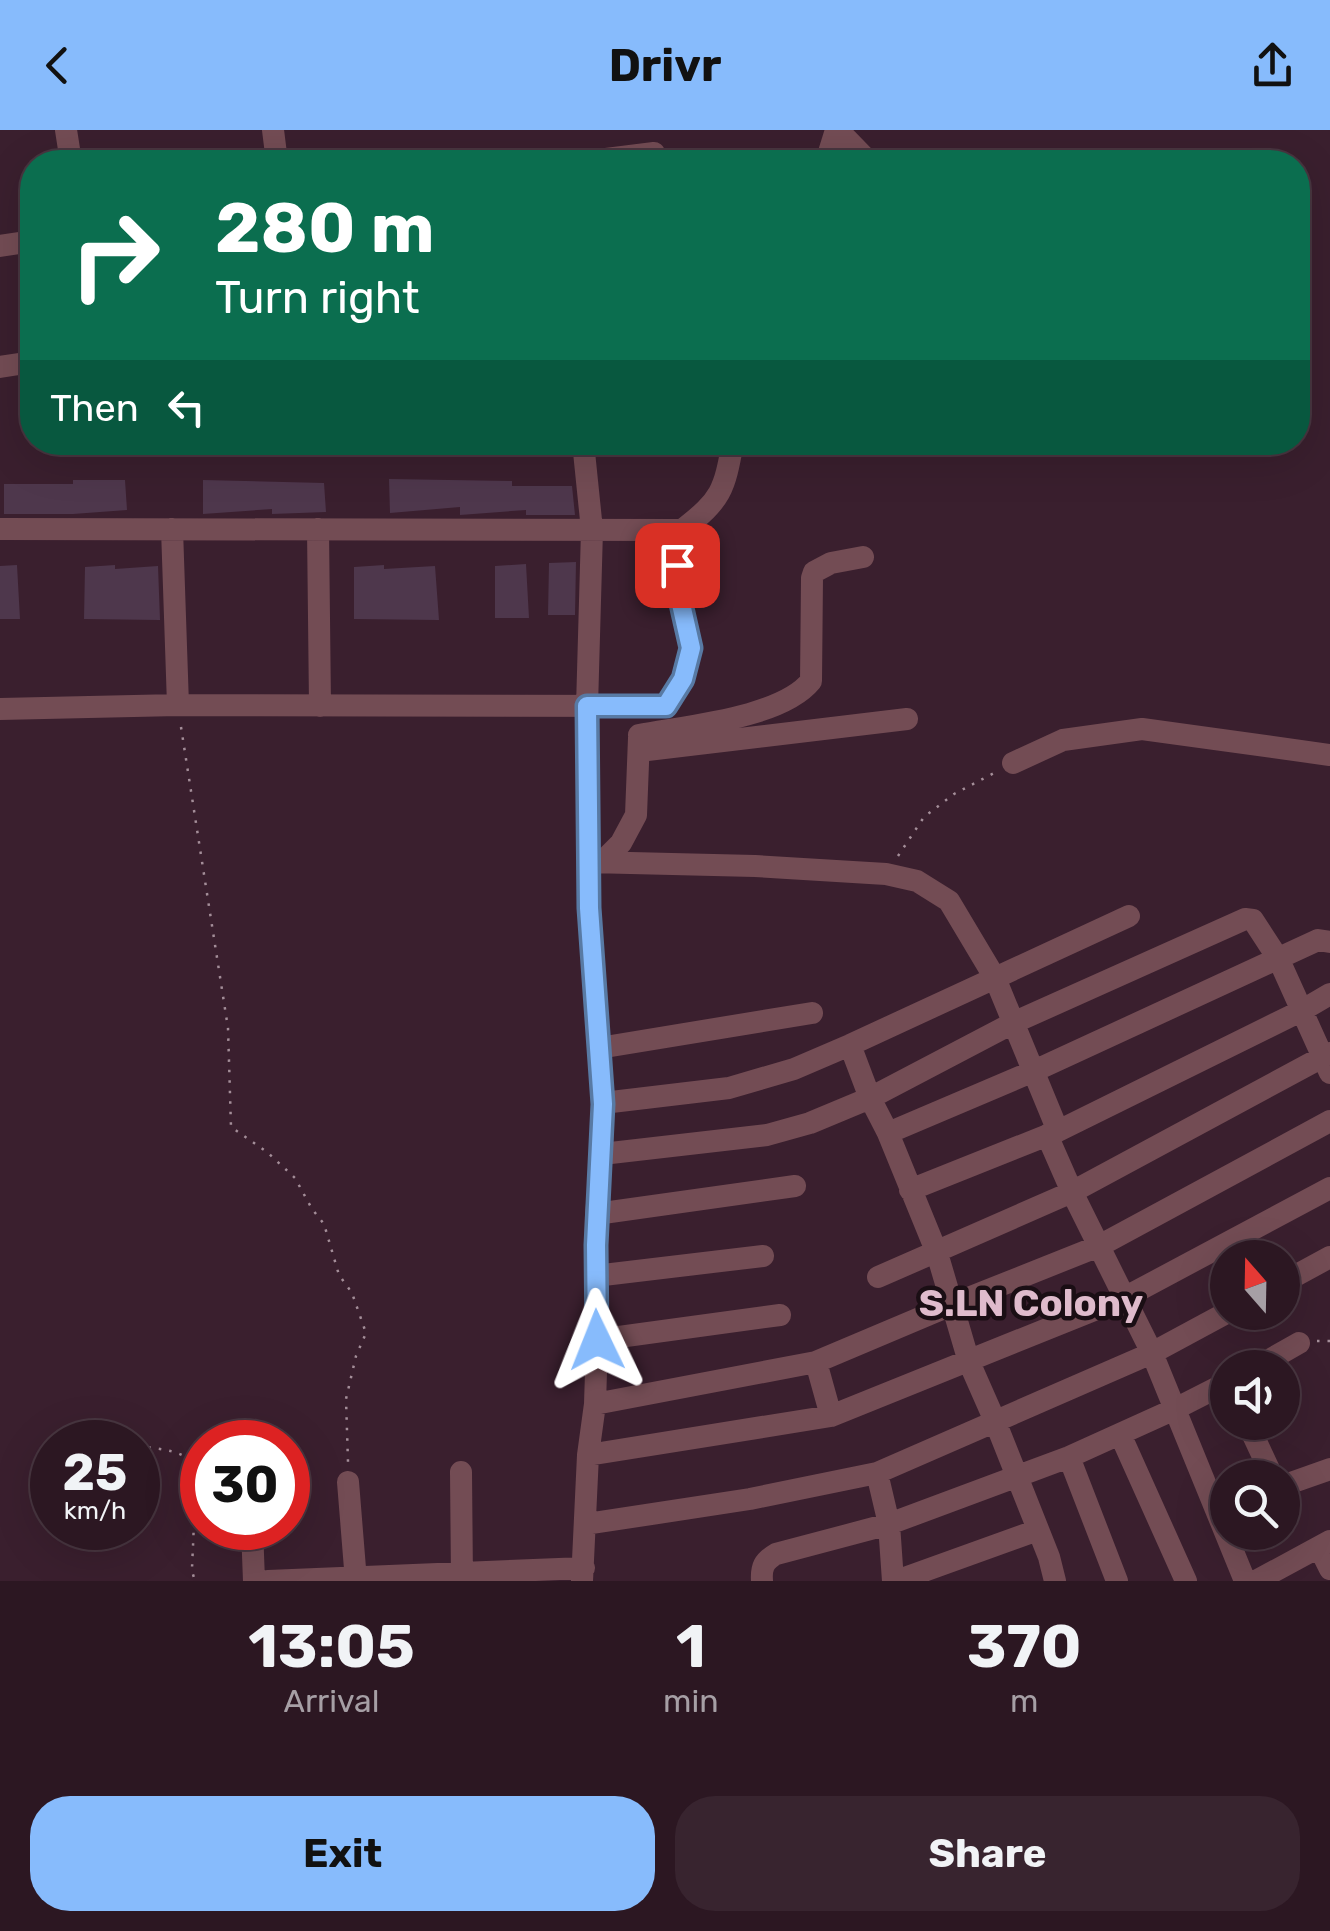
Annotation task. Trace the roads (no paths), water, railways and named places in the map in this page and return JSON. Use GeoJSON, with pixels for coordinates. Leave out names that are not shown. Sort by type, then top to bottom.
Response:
{"type":"FeatureCollection","features":[{"type":"Feature","properties":{"kind":"street"},"geometry":{"type":"LineString","coordinates":[[837,130],[857,150]]}},
{"type":"Feature","properties":{"kind":"street"},"geometry":{"type":"LineString","coordinates":[[268,1581],[583,1574],[597,1340],[596,1214],[603,1104],[589,908],[596,862],[587,706],[592,530],[584,455]]}},
{"type":"Feature","properties":{"kind":"street"},"geometry":{"type":"LineString","coordinates":[[0,528],[682,530],[703,514],[724,488],[730,455]]}},
{"type":"Feature","properties":{"kind":"street"},"geometry":{"type":"LineString","coordinates":[[172,529],[178,706]]}},
{"type":"Feature","properties":{"kind":"street"},"geometry":{"type":"LineString","coordinates":[[318,529],[320,706]]}},
{"type":"Feature","properties":{"kind":"street"},"geometry":{"type":"LineString","coordinates":[[0,710],[666,706],[683,679],[691,648],[679,595],[677,565],[682,530]]}},
{"type":"Feature","properties":{"kind":"street"},"geometry":{"type":"LineString","coordinates":[[639,739],[767,710],[803,690],[811,681],[814,572],[863,556]]}},
{"type":"Feature","properties":{"kind":"street"},"geometry":{"type":"LineString","coordinates":[[639,739],[908,718]]}},
{"type":"Feature","properties":{"kind":"street"},"geometry":{"type":"LineString","coordinates":[[1013,762],[1063,740],[1142,729],[1330,755]]}},
{"type":"Feature","properties":{"kind":"street"},"geometry":{"type":"LineString","coordinates":[[596,862],[621,843],[636,814],[639,739]]}},
{"type":"Feature","properties":{"kind":"street"},"geometry":{"type":"LineString","coordinates":[[596,862],[886,874],[917,880],[949,901],[995,978],[1034,1071],[1072,1192],[1152,1353],[1246,1581]]}},
{"type":"Feature","properties":{"kind":"street"},"geometry":{"type":"LineString","coordinates":[[603,1104],[730,1088],[794,1068],[850,1046],[1129,916]]}},
{"type":"Feature","properties":{"kind":"street"},"geometry":{"type":"LineString","coordinates":[[602,1154],[789,1130],[870,1098],[1014,1023],[1245,918],[1256,923],[1327,1061],[1072,1192],[878,1277]]}},
{"type":"Feature","properties":{"kind":"street"},"geometry":{"type":"LineString","coordinates":[[888,1133],[1034,1071],[1318,940],[1330,942]]}},
{"type":"Feature","properties":{"kind":"street"},"geometry":{"type":"LineString","coordinates":[[910,1190],[1052,1133],[1330,994]]}},
{"type":"Feature","properties":{"kind":"street"},"geometry":{"type":"LineString","coordinates":[[599,1048],[812,1013]]}},
{"type":"Feature","properties":{"kind":"street"},"geometry":{"type":"LineString","coordinates":[[850,1046],[937,1253],[969,1362],[1049,1557],[1054,1581]]}},
{"type":"Feature","properties":{"kind":"street"},"geometry":{"type":"LineString","coordinates":[[594,1404],[816,1362],[1099,1246],[1330,1120]]}},
{"type":"Feature","properties":{"kind":"street"},"geometry":{"type":"LineString","coordinates":[[596,1214],[795,1186]]}},
{"type":"Feature","properties":{"kind":"street"},"geometry":{"type":"LineString","coordinates":[[588,1455],[832,1416],[1124,1298],[1330,1188]]}},
{"type":"Feature","properties":{"kind":"street"},"geometry":{"type":"LineString","coordinates":[[595,1276],[763,1256]]}},
{"type":"Feature","properties":{"kind":"street"},"geometry":{"type":"LineString","coordinates":[[1300,1274],[1330,1258]]}},
{"type":"Feature","properties":{"kind":"street"},"geometry":{"type":"LineString","coordinates":[[597,1340],[780,1315]]}},
{"type":"Feature","properties":{"kind":"street"},"geometry":{"type":"LineString","coordinates":[[586,1524],[750,1499],[877,1473],[1152,1353],[1210,1322]]}},
{"type":"Feature","properties":{"kind":"street"},"geometry":{"type":"LineString","coordinates":[[1286,1350],[1299,1343]]}},
{"type":"Feature","properties":{"kind":"street"},"geometry":{"type":"LineString","coordinates":[[816,1362],[832,1416]]}},
{"type":"Feature","properties":{"kind":"street"},"geometry":{"type":"LineString","coordinates":[[762,1581],[762,1566],[776,1554],[888,1524],[1070,1457],[1210,1391]]}},
{"type":"Feature","properties":{"kind":"street"},"geometry":{"type":"LineString","coordinates":[[1120,1434],[1186,1581]]}},
{"type":"Feature","properties":{"kind":"street"},"geometry":{"type":"LineString","coordinates":[[1070,1457],[1116,1581]]}},
{"type":"Feature","properties":{"kind":"street"},"geometry":{"type":"LineString","coordinates":[[1300,1480],[1330,1469]]}},
{"type":"Feature","properties":{"kind":"street"},"geometry":{"type":"LineString","coordinates":[[460,1472],[462,1577]]}},
{"type":"Feature","properties":{"kind":"street"},"geometry":{"type":"LineString","coordinates":[[877,1473],[894,1581],[1038,1530]]}},
{"type":"Feature","properties":{"kind":"street"},"geometry":{"type":"LineString","coordinates":[[348,1482],[356,1579]]}},
{"type":"Feature","properties":{"kind":"street"},"geometry":{"type":"LineString","coordinates":[[1324,1544],[1330,1570]]}},
{"type":"Feature","properties":{"kind":"street"},"geometry":{"type":"LineString","coordinates":[[1256,1581],[1301,1570],[1324,1544]]}},
{"type":"Feature","properties":{"kind":"street"},"geometry":{"type":"LineString","coordinates":[[253,1550],[254,1581]]}},
{"type":"Feature","properties":{"kind":"district","name":"S.LN Colony"},"geometry":{"type":"Point","coordinates":[1031,1303]}}]}
